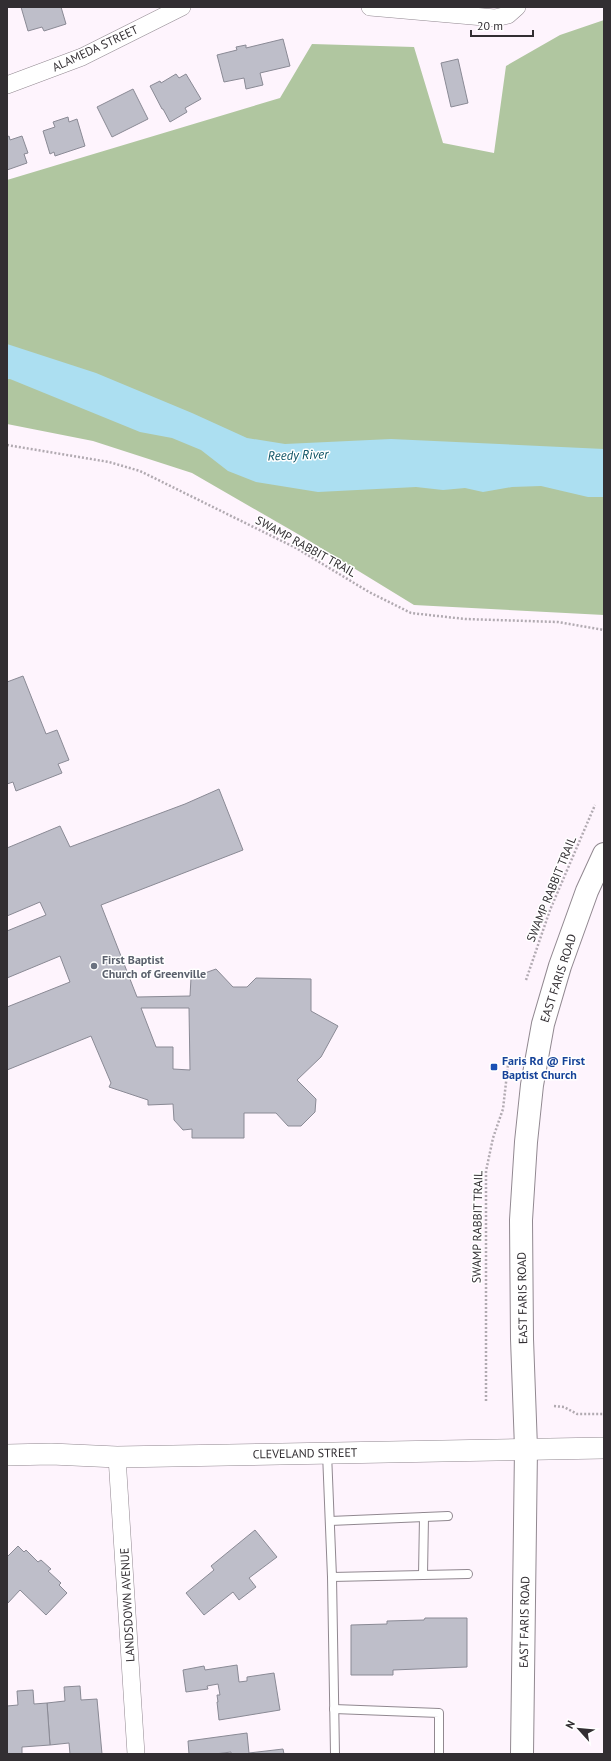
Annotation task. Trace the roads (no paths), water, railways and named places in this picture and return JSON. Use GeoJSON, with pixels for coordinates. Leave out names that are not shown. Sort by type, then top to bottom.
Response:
{"type":"FeatureCollection","features":[{"type":"Feature","properties":{"kind":"main road","name":"EAST FARIS ROAD"},"geometry":{"type":"LineString","coordinates":[[522,1754],[526,1448],[522,1339],[521,1220],[532,1085],[543,1024],[560,966],[587,891],[604,854]]}},
{"type":"Feature","properties":{"kind":"street","name":"ALAMEDA STREET"},"geometry":{"type":"LineString","coordinates":[[7,85],[82,57],[182,7]]}},
{"type":"Feature","properties":{"kind":"street"},"geometry":{"type":"LineString","coordinates":[[370,7],[495,18],[508,15],[517,7]]}},
{"type":"Feature","properties":{"kind":"street","name":"CLEVELAND STREET"},"geometry":{"type":"LineString","coordinates":[[7,1455],[51,1454],[117,1457],[526,1448],[604,1448]]}},
{"type":"Feature","properties":{"kind":"street","name":"LANDSDOWN AVENUE"},"geometry":{"type":"LineString","coordinates":[[117,1457],[136,1754]]}},
{"type":"Feature","properties":{"kind":"lane"},"geometry":{"type":"LineString","coordinates":[[327,1452],[332,1577],[335,1754]]}},
{"type":"Feature","properties":{"kind":"lane"},"geometry":{"type":"LineString","coordinates":[[330,1521],[448,1516]]}},
{"type":"Feature","properties":{"kind":"lane"},"geometry":{"type":"LineString","coordinates":[[423,1575],[424,1518]]}},
{"type":"Feature","properties":{"kind":"lane"},"geometry":{"type":"LineString","coordinates":[[332,1577],[468,1574]]}},
{"type":"Feature","properties":{"kind":"lane"},"geometry":{"type":"LineString","coordinates":[[334,1709],[439,1712],[439,1754]]}},
{"type":"Feature","properties":{"kind":"water","name":"Reedy River"},"geometry":{"type":"Polygon","coordinates":[[[7,344],[96,373],[192,413],[247,438],[285,444],[391,439],[604,449],[604,497],[588,497],[541,486],[512,487],[483,492],[465,488],[443,490],[416,487],[318,492],[256,482],[228,471],[201,450],[172,438],[140,432],[7,379],[7,344]]]}},
{"type":"Feature","properties":{"kind":"place","name":"First Baptist Church of Greenville"},"geometry":{"type":"Point","coordinates":[94,966]}},
{"type":"Feature","properties":{"kind":"place","name":"Faris Rd @ First Baptist Church"},"geometry":{"type":"Point","coordinates":[494,1067]}}]}
